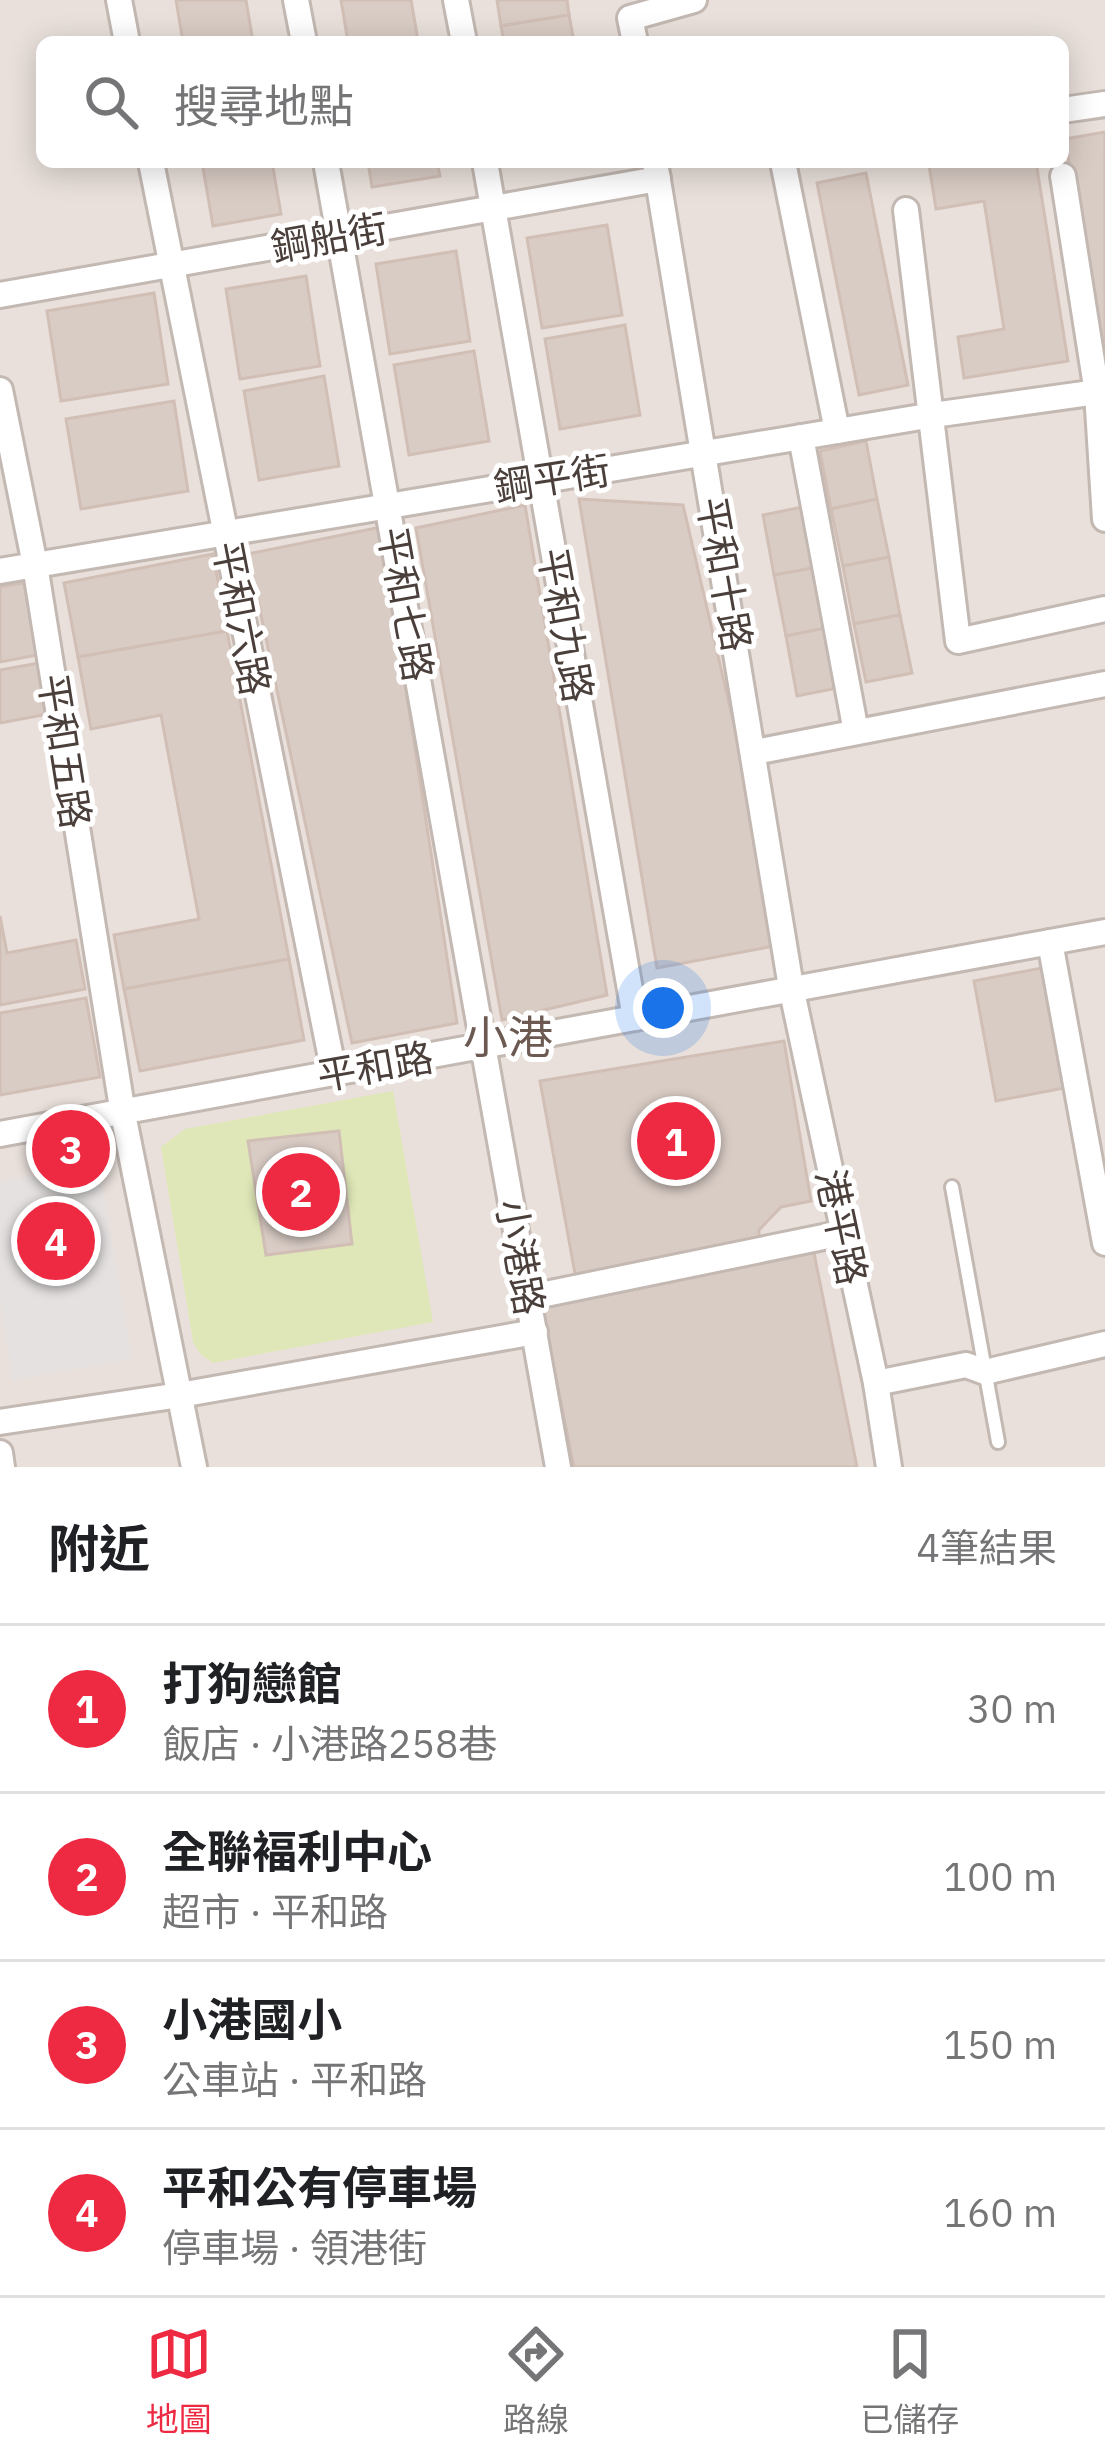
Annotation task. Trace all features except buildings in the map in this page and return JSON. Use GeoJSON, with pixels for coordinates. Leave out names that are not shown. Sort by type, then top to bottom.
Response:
{"type":"FeatureCollection","features":[{"type":"Feature","properties":{"kind":"street"},"geometry":{"type":"LineString","coordinates":[[119,0],[127,36]]}},
{"type":"Feature","properties":{"kind":"street"},"geometry":{"type":"LineString","coordinates":[[296,0],[303,36]]}},
{"type":"Feature","properties":{"kind":"street"},"geometry":{"type":"LineString","coordinates":[[456,0],[463,36]]}},
{"type":"Feature","properties":{"kind":"street"},"geometry":{"type":"LineString","coordinates":[[633,30],[694,0]]}},
{"type":"Feature","properties":{"kind":"street"},"geometry":{"type":"LineString","coordinates":[[1069,109],[1105,104]]}},
{"type":"Feature","properties":{"kind":"street","name":"平和六路"},"geometry":{"type":"LineString","coordinates":[[152,168],[334,1072]]}},
{"type":"Feature","properties":{"kind":"street","name":"平和七路"},"geometry":{"type":"LineString","coordinates":[[327,168],[482,1047]]}},
{"type":"Feature","properties":{"kind":"street","name":"平和九路"},"geometry":{"type":"LineString","coordinates":[[485,168],[635,1018]]}},
{"type":"Feature","properties":{"kind":"street"},"geometry":{"type":"LineString","coordinates":[[784,168],[837,431]]}},
{"type":"Feature","properties":{"kind":"street","name":"鋼船街"},"geometry":{"type":"LineString","coordinates":[[0,295],[493,208],[656,170]]}},
{"type":"Feature","properties":{"kind":"street","name":"平和十路"},"geometry":{"type":"LineString","coordinates":[[656,170],[791,987]]}},
{"type":"Feature","properties":{"kind":"street"},"geometry":{"type":"LineString","coordinates":[[1063,176],[1101,392],[1105,519]]}},
{"type":"Feature","properties":{"kind":"street"},"geometry":{"type":"LineString","coordinates":[[906,210],[958,641],[1105,609]]}},
{"type":"Feature","properties":{"kind":"street","name":"平和五路"},"geometry":{"type":"LineString","coordinates":[[0,390],[5,438],[34,565],[123,1114],[194,1467]]}},
{"type":"Feature","properties":{"kind":"street","name":"鋼平街"},"geometry":{"type":"LineString","coordinates":[[0,571],[837,431],[1101,392]]}},
{"type":"Feature","properties":{"kind":"street"},"geometry":{"type":"LineString","coordinates":[[801,437],[856,732]]}},
{"type":"Feature","properties":{"kind":"street"},"geometry":{"type":"LineString","coordinates":[[755,752],[1105,684]]}},
{"type":"Feature","properties":{"kind":"street","name":"平和路"},"geometry":{"type":"LineString","coordinates":[[0,1134],[1105,932]]}},
{"type":"Feature","properties":{"kind":"street"},"geometry":{"type":"LineString","coordinates":[[1050,942],[1098,1169],[1105,1243]]}},
{"type":"Feature","properties":{"kind":"street","name":"港平路"},"geometry":{"type":"LineString","coordinates":[[791,987],[876,1383],[889,1467]]}},
{"type":"Feature","properties":{"kind":"street","name":"小港路"},"geometry":{"type":"LineString","coordinates":[[482,1047],[531,1297],[558,1467]]}},
{"type":"Feature","properties":{"kind":"street"},"geometry":{"type":"LineString","coordinates":[[531,1297],[843,1233]]}},
{"type":"Feature","properties":{"kind":"street"},"geometry":{"type":"LineString","coordinates":[[0,1422],[535,1332]]}},
{"type":"Feature","properties":{"kind":"street"},"geometry":{"type":"LineString","coordinates":[[876,1383],[966,1365],[985,1372],[1105,1344]]}},
{"type":"Feature","properties":{"kind":"street"},"geometry":{"type":"LineString","coordinates":[[0,1453],[2,1467]]}},
{"type":"Feature","properties":{"kind":"lane"},"geometry":{"type":"LineString","coordinates":[[952,1187],[998,1442]]}},
{"type":"Feature","properties":{"kind":"shaded area"},"geometry":{"type":"Polygon","coordinates":[[[0,0],[1105,0],[1105,1467],[0,1467],[0,0]]]}},
{"type":"Feature","properties":{"kind":"shaded area"},"geometry":{"type":"Polygon","coordinates":[[[99,1164],[132,1359],[13,1380],[0,1301],[0,1181],[99,1164]]]}},
{"type":"Feature","properties":{"kind":"green space"},"geometry":{"type":"Polygon","coordinates":[[[393,1091],[433,1322],[213,1363],[200,1354],[193,1342],[161,1147],[185,1129],[393,1091]]]}},
{"type":"Feature","properties":{"kind":"place","name":"打狗戀館"},"geometry":{"type":"Point","coordinates":[676,1141]}},
{"type":"Feature","properties":{"kind":"place","name":"小港國小"},"geometry":{"type":"Point","coordinates":[71,1149]}},
{"type":"Feature","properties":{"kind":"place","name":"全聯褔利中心"},"geometry":{"type":"Point","coordinates":[301,1192]}},
{"type":"Feature","properties":{"kind":"place","name":"平和公有停車場"},"geometry":{"type":"Point","coordinates":[56,1241]}},
{"type":"Feature","properties":{"kind":"district","name":"小港"},"geometry":{"type":"Point","coordinates":[508,1036]}}]}
